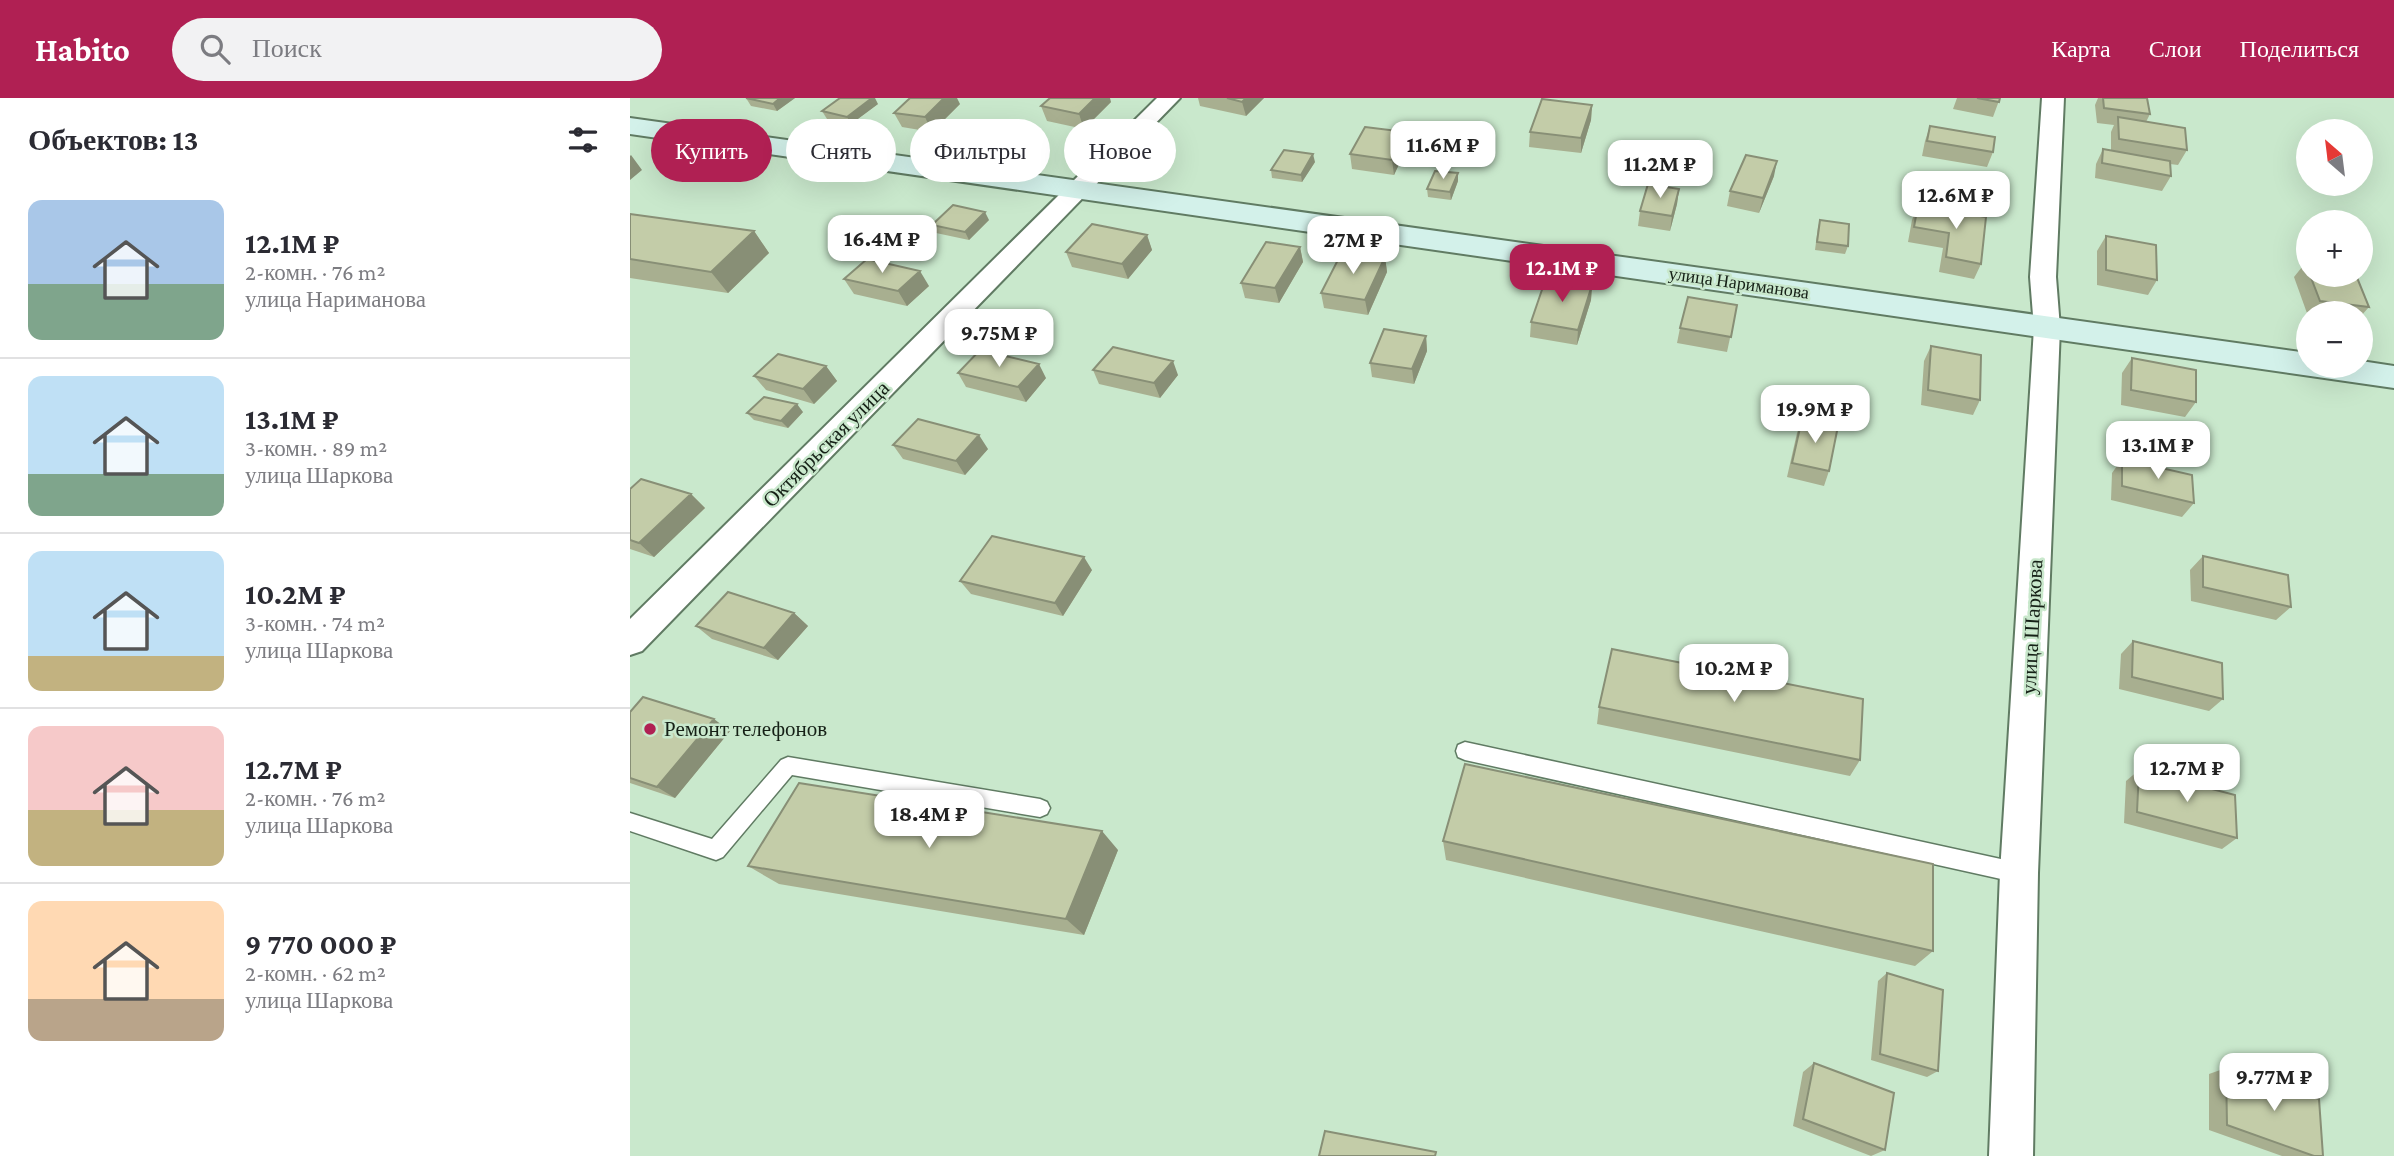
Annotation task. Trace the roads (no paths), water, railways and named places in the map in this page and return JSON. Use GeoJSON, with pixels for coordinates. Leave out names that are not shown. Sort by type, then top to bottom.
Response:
{"type":"FeatureCollection","features":[{"type":"Feature","properties":{"kind":"main road","name":"улица Нариманова"},"geometry":{"type":"LineString","coordinates":[[630,126],[2296,363]]}},
{"type":"Feature","properties":{"kind":"main road"},"geometry":{"type":"LineString","coordinates":[[2373,374],[2394,377]]}},
{"type":"Feature","properties":{"kind":"street","name":"Октябрьская улица"},"geometry":{"type":"LineString","coordinates":[[630,641],[1169,98]]}},
{"type":"Feature","properties":{"kind":"street","name":"улица Шаркова"},"geometry":{"type":"LineString","coordinates":[[2011,1156],[2019,873],[2047,328],[2043,277],[2053,98]]}},
{"type":"Feature","properties":{"kind":"lane"},"geometry":{"type":"LineString","coordinates":[[1465,751],[2019,873]]}},
{"type":"Feature","properties":{"kind":"lane"},"geometry":{"type":"LineString","coordinates":[[630,822],[716,850],[788,766],[1040,808]]}},
{"type":"Feature","properties":{"kind":"place","name":"Ремонт телефонов"},"geometry":{"type":"Point","coordinates":[650,729]}}]}
